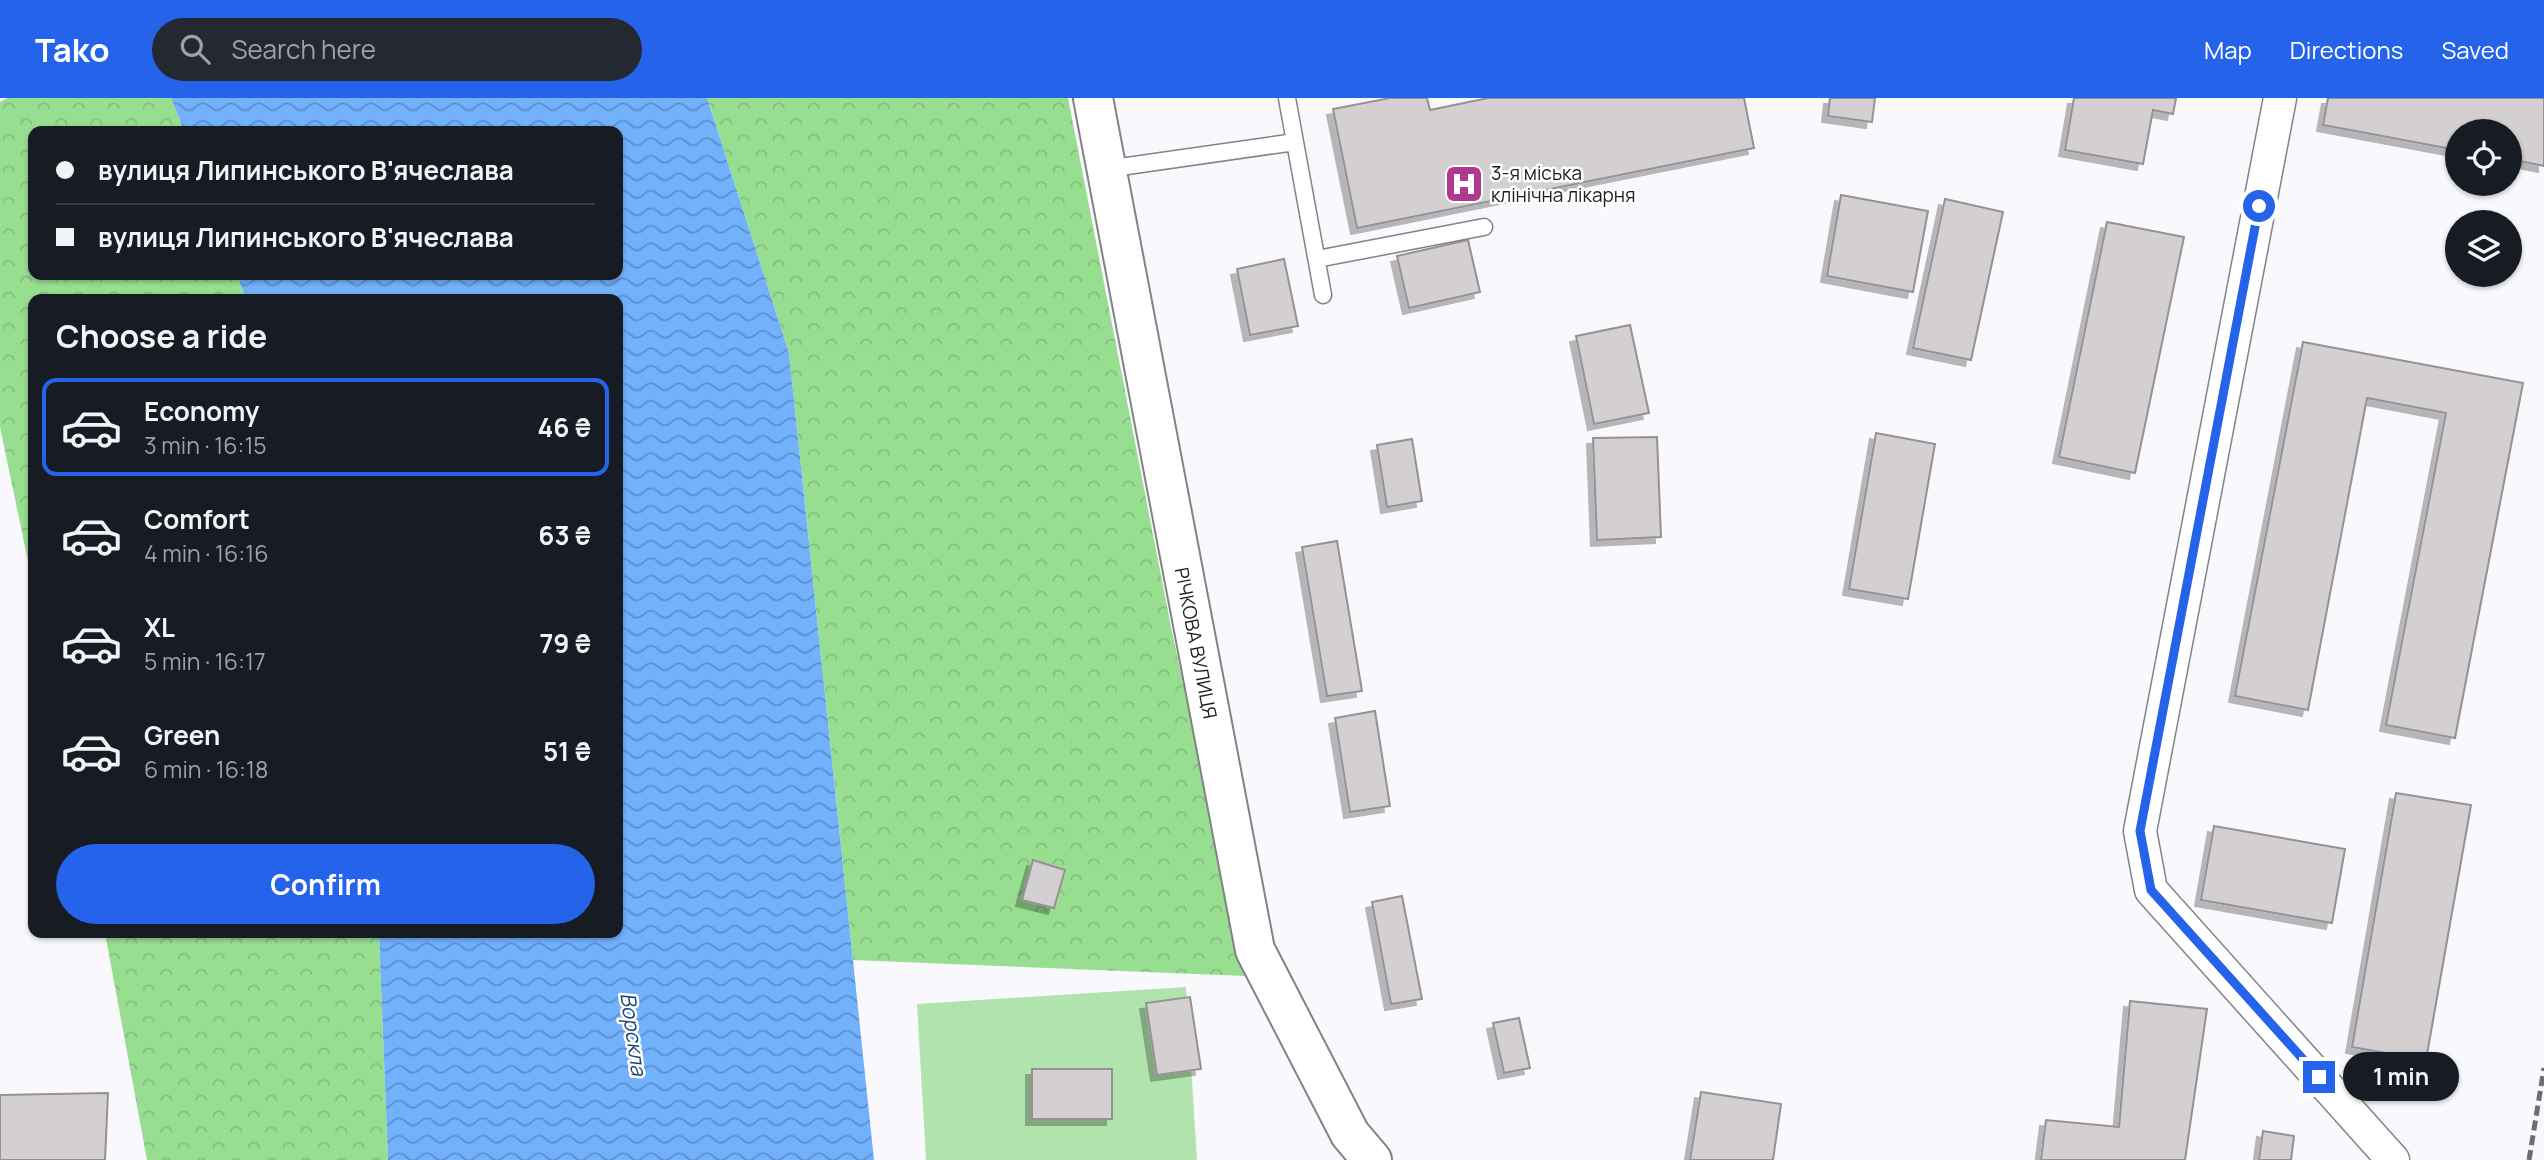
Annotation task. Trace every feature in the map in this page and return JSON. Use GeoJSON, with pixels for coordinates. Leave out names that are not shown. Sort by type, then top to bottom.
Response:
{"type":"FeatureCollection","features":[{"type":"Feature","properties":{"kind":"street","name":"РІЧКОВА ВУЛИЦЯ"},"geometry":{"type":"LineString","coordinates":[[1093,98],[1255,950],[1350,1134],[1372,1160]]}},
{"type":"Feature","properties":{"kind":"street"},"geometry":{"type":"LineString","coordinates":[[2280,98],[2140,831],[2151,890],[2393,1160]]}},
{"type":"Feature","properties":{"kind":"lane"},"geometry":{"type":"LineString","coordinates":[[1287,98],[1323,295]]}},
{"type":"Feature","properties":{"kind":"lane"},"geometry":{"type":"LineString","coordinates":[[1106,169],[1295,142]]}},
{"type":"Feature","properties":{"kind":"lane"},"geometry":{"type":"LineString","coordinates":[[1317,259],[1484,227]]}},
{"type":"Feature","properties":{"kind":"green space"},"geometry":{"type":"Polygon","coordinates":[[[7,98],[171,98],[182,126],[28,126],[28,280],[239,280],[244,294],[28,294],[28,561],[0,427],[0,102],[7,98]]]}},
{"type":"Feature","properties":{"kind":"green space"},"geometry":{"type":"Polygon","coordinates":[[[707,98],[1068,98],[1171,627],[1246,976],[853,960],[789,353],[707,98]]]}},
{"type":"Feature","properties":{"kind":"green space"},"geometry":{"type":"Polygon","coordinates":[[[106,938],[379,938],[388,1160],[147,1160],[106,938]]]}},
{"type":"Feature","properties":{"kind":"green space"},"geometry":{"type":"Polygon","coordinates":[[[1186,987],[1197,1160],[926,1160],[917,1004],[1186,987]]]}},
{"type":"Feature","properties":{"kind":"water","name":"Ворскла"},"geometry":{"type":"Polygon","coordinates":[[[171,98],[707,98],[789,353],[874,1160],[388,1160],[379,938],[623,938],[623,294],[244,294],[239,280],[623,280],[623,126],[182,126],[171,98]]]}},
{"type":"Feature","properties":{"kind":"building","name":"3-я міська клінічна лікарня"},"geometry":{"type":"Polygon","coordinates":[[[1390,98],[1427,98],[1430,110],[1488,98],[1744,98],[1754,148],[1357,228],[1333,109],[1390,98]]]}},
{"type":"Feature","properties":{"kind":"building"},"geometry":{"type":"Polygon","coordinates":[[[1830,98],[1875,98],[1872,122],[1828,116],[1830,98]]]}},
{"type":"Feature","properties":{"kind":"building"},"geometry":{"type":"Polygon","coordinates":[[[2074,98],[2176,98],[2173,114],[2153,110],[2143,164],[2065,150],[2074,98]]]}},
{"type":"Feature","properties":{"kind":"building"},"geometry":{"type":"Polygon","coordinates":[[[2328,98],[2544,98],[2544,166],[2522,161],[2522,119],[2445,119],[2445,148],[2323,125],[2328,98]]]}},
{"type":"Feature","properties":{"kind":"building"},"geometry":{"type":"Polygon","coordinates":[[[1841,195],[1928,211],[1913,292],[1827,276],[1841,195]]]}},
{"type":"Feature","properties":{"kind":"building"},"geometry":{"type":"Polygon","coordinates":[[[1945,199],[2003,212],[1971,360],[1913,348],[1945,199]]]}},
{"type":"Feature","properties":{"kind":"building"},"geometry":{"type":"Polygon","coordinates":[[[2107,222],[2184,237],[2135,473],[2059,457],[2107,222]]]}},
{"type":"Feature","properties":{"kind":"building"},"geometry":{"type":"Polygon","coordinates":[[[1468,240],[1480,292],[1409,308],[1397,256],[1468,240]]]}},
{"type":"Feature","properties":{"kind":"building"},"geometry":{"type":"Polygon","coordinates":[[[1284,259],[1298,326],[1250,335],[1237,269],[1284,259]]]}},
{"type":"Feature","properties":{"kind":"building"},"geometry":{"type":"Polygon","coordinates":[[[1630,325],[1649,413],[1594,424],[1576,336],[1630,325]]]}},
{"type":"Feature","properties":{"kind":"building"},"geometry":{"type":"Polygon","coordinates":[[[2303,342],[2523,383],[2455,738],[2386,725],[2446,413],[2367,398],[2308,710],[2235,696],[2303,342]]]}},
{"type":"Feature","properties":{"kind":"building"},"geometry":{"type":"Polygon","coordinates":[[[1876,433],[1935,444],[1908,599],[1849,589],[1876,433]]]}},
{"type":"Feature","properties":{"kind":"building"},"geometry":{"type":"Polygon","coordinates":[[[1657,437],[1661,537],[1597,540],[1593,438],[1657,437]]]}},
{"type":"Feature","properties":{"kind":"building"},"geometry":{"type":"Polygon","coordinates":[[[1412,439],[1422,501],[1387,507],[1377,445],[1412,439]]]}},
{"type":"Feature","properties":{"kind":"building"},"geometry":{"type":"Polygon","coordinates":[[[1337,541],[1362,691],[1327,696],[1302,547],[1337,541]]]}},
{"type":"Feature","properties":{"kind":"building"},"geometry":{"type":"Polygon","coordinates":[[[1375,711],[1390,806],[1350,812],[1335,718],[1375,711]]]}},
{"type":"Feature","properties":{"kind":"building"},"geometry":{"type":"Polygon","coordinates":[[[2396,793],[2471,805],[2426,1060],[2352,1047],[2396,793]]]}},
{"type":"Feature","properties":{"kind":"building"},"geometry":{"type":"Polygon","coordinates":[[[2214,826],[2345,849],[2332,923],[2201,900],[2214,826]]]}},
{"type":"Feature","properties":{"kind":"building"},"geometry":{"type":"Polygon","coordinates":[[[1033,860],[1065,870],[1054,908],[1022,900],[1033,860]]]}},
{"type":"Feature","properties":{"kind":"building"},"geometry":{"type":"Polygon","coordinates":[[[1402,896],[1422,999],[1391,1004],[1372,902],[1402,896]]]}},
{"type":"Feature","properties":{"kind":"building"},"geometry":{"type":"Polygon","coordinates":[[[1190,997],[1201,1069],[1157,1075],[1146,1003],[1190,997]]]}},
{"type":"Feature","properties":{"kind":"building"},"geometry":{"type":"Polygon","coordinates":[[[2130,1001],[2207,1009],[2185,1160],[2041,1160],[2046,1120],[2119,1127],[2130,1001]]]}},
{"type":"Feature","properties":{"kind":"building"},"geometry":{"type":"Polygon","coordinates":[[[1519,1018],[1530,1068],[1504,1073],[1493,1023],[1519,1018]]]}},
{"type":"Feature","properties":{"kind":"building"},"geometry":{"type":"Polygon","coordinates":[[[1032,1069],[1112,1069],[1112,1119],[1032,1119],[1032,1069]]]}},
{"type":"Feature","properties":{"kind":"building"},"geometry":{"type":"Polygon","coordinates":[[[1701,1092],[1781,1104],[1773,1160],[1690,1160],[1701,1092]]]}},
{"type":"Feature","properties":{"kind":"building"},"geometry":{"type":"Polygon","coordinates":[[[108,1093],[105,1160],[0,1160],[0,1095],[108,1093]]]}},
{"type":"Feature","properties":{"kind":"building"},"geometry":{"type":"Polygon","coordinates":[[[2263,1131],[2294,1136],[2291,1160],[2259,1160],[2263,1131]]]}},
{"type":"Feature","properties":{"kind":"railway"},"geometry":{"type":"LineString","coordinates":[[2529,1160],[2544,1068]]}},
{"type":"Feature","properties":{"kind":"place","name":"3-я міська клінічна лікарня"},"geometry":{"type":"Point","coordinates":[1464,184]}},
{"type":"Feature","properties":{"kind":"route"},"geometry":{"type":"LineString","coordinates":[[2259,206],[2140,831],[2151,890],[2319,1077]]}}]}
